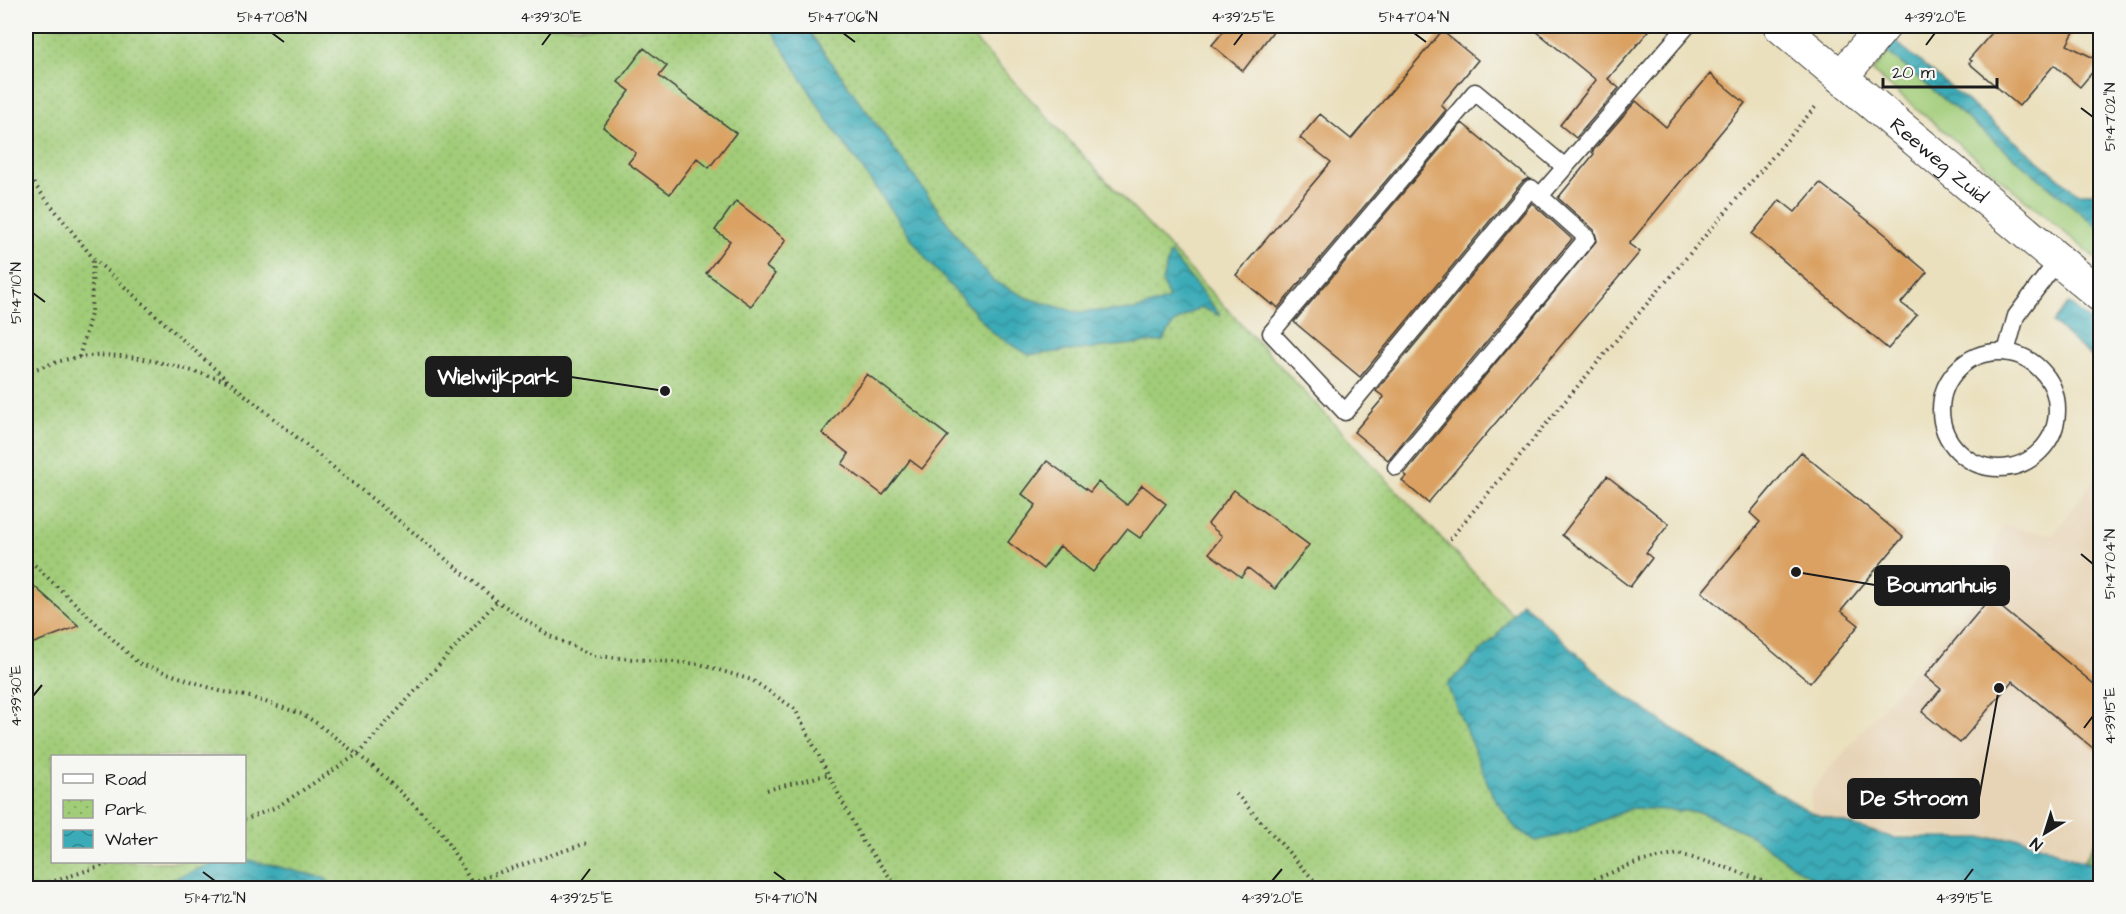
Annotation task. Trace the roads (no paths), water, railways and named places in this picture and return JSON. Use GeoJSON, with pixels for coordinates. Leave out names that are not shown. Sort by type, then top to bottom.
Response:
{"type":"FeatureCollection","features":[{"type":"Feature","properties":{"kind":"street","name":"Reeweg Zuid"},"geometry":{"type":"LineString","coordinates":[[1780,26],[1850,66],[2058,260],[2100,295]]}},
{"type":"Feature","properties":{"kind":"street"},"geometry":{"type":"LineString","coordinates":[[1850,66],[1884,26]]}},
{"type":"Feature","properties":{"kind":"lane"},"geometry":{"type":"LineString","coordinates":[[1540,196],[1687,26]]}},
{"type":"Feature","properties":{"kind":"lane"},"geometry":{"type":"LineString","coordinates":[[1396,467],[1587,238],[1531,188],[1345,412],[1270,333],[1474,92],[1565,167]]}},
{"type":"Feature","properties":{"kind":"lane"},"geometry":{"type":"LineString","coordinates":[[2006,352],[2016,316],[2058,260]]}},
{"type":"Feature","properties":{"kind":"lane"},"geometry":{"type":"LineString","coordinates":[[1988,352],[2006,352],[2025,358],[2041,369],[2055,397],[2057,406],[2055,426],[2046,444],[2031,458],[2012,466],[1992,467],[1974,462],[1959,452],[1948,438],[1941,421],[1941,403],[1946,385],[1956,370],[1971,358],[1988,352]]}},
{"type":"Feature","properties":{"kind":"water"},"geometry":{"type":"Polygon","coordinates":[[[769,26],[805,26],[963,244],[993,281],[1030,299],[1076,312],[1136,310],[1169,299],[1162,281],[1170,253],[1221,316],[1200,307],[1174,323],[1163,341],[1029,355],[994,334],[927,260],[826,118],[769,26]]]}},
{"type":"Feature","properties":{"kind":"water"},"geometry":{"type":"Polygon","coordinates":[[[1856,26],[1877,26],[2077,193],[2100,193],[2100,229],[1856,26]]]}},
{"type":"Feature","properties":{"kind":"water"},"geometry":{"type":"Polygon","coordinates":[[[2069,303],[2100,329],[2100,364],[2053,323],[2069,303]]]}},
{"type":"Feature","properties":{"kind":"water"},"geometry":{"type":"Polygon","coordinates":[[[1522,602],[1616,690],[1696,744],[1812,813],[1894,838],[2020,838],[2087,863],[2100,864],[2100,888],[1903,888],[1853,881],[1817,880],[1745,832],[1699,812],[1632,808],[1572,833],[1536,841],[1516,829],[1493,796],[1447,685],[1496,637],[1522,602]]]}},
{"type":"Feature","properties":{"kind":"water"},"geometry":{"type":"Polygon","coordinates":[[[246,859],[324,878],[336,888],[151,888],[214,863],[246,863],[246,859]]]}},
{"type":"Feature","properties":{"kind":"place","name":"Wielwijkpark"},"geometry":{"type":"Point","coordinates":[665,391]}},
{"type":"Feature","properties":{"kind":"place","name":"Boumanhuis"},"geometry":{"type":"Point","coordinates":[1796,572]}},
{"type":"Feature","properties":{"kind":"place","name":"De Stroom"},"geometry":{"type":"Point","coordinates":[1999,688]}}]}
